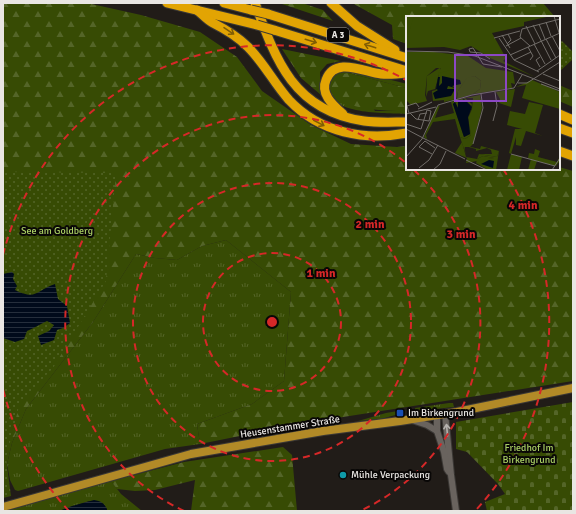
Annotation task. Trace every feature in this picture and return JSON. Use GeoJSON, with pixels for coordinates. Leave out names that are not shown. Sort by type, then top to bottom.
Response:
{"type":"FeatureCollection","features":[{"type":"Feature","properties":{"kind":"highway","name":"A 3"},"geometry":{"type":"LineString","coordinates":[[167,3],[257,25],[406,72]]}},
{"type":"Feature","properties":{"kind":"highway","name":"A 3"},"geometry":{"type":"LineString","coordinates":[[224,3],[253,6],[268,14],[406,57]]}},
{"type":"Feature","properties":{"kind":"highway"},"geometry":{"type":"LineString","coordinates":[[331,3],[357,26],[406,56]]}},
{"type":"Feature","properties":{"kind":"highway"},"geometry":{"type":"LineString","coordinates":[[253,6],[274,53],[287,76],[298,88],[315,102],[326,109],[347,117],[366,121],[406,122]]}},
{"type":"Feature","properties":{"kind":"highway"},"geometry":{"type":"LineString","coordinates":[[196,10],[212,22],[228,30],[246,46],[255,55],[290,101],[313,119],[335,130],[356,135],[377,137],[406,133]]}},
{"type":"Feature","properties":{"kind":"highway"},"geometry":{"type":"LineString","coordinates":[[347,117],[332,104],[325,92],[326,80],[332,71],[344,66],[382,74],[406,72]]}},
{"type":"Feature","properties":{"kind":"highway"},"geometry":{"type":"LineString","coordinates":[[560,114],[573,120]]}},
{"type":"Feature","properties":{"kind":"highway"},"geometry":{"type":"LineString","coordinates":[[560,128],[573,133]]}},
{"type":"Feature","properties":{"kind":"highway"},"geometry":{"type":"LineString","coordinates":[[560,151],[573,156]]}},
{"type":"Feature","properties":{"kind":"main road","name":"Heusenstammer Straße"},"geometry":{"type":"LineString","coordinates":[[3,507],[191,454],[323,431],[441,414],[573,388]]}},
{"type":"Feature","properties":{"kind":"street"},"geometry":{"type":"LineString","coordinates":[[441,414],[437,431],[444,452],[447,469],[451,475]]}},
{"type":"Feature","properties":{"kind":"street"},"geometry":{"type":"LineString","coordinates":[[441,414],[456,511]]}},
{"type":"Feature","properties":{"kind":"street"},"geometry":{"type":"LineString","coordinates":[[411,419],[427,425],[437,431]]}},
{"type":"Feature","properties":{"kind":"green space"},"geometry":{"type":"Polygon","coordinates":[[[3,3],[87,3],[141,15],[200,32],[237,57],[262,91],[311,125],[351,144],[397,147],[406,146],[406,170],[560,170],[560,167],[573,171],[573,381],[305,423],[200,444],[197,424],[252,404],[284,381],[291,292],[226,240],[202,246],[177,260],[155,258],[136,254],[93,322],[26,409],[12,443],[7,464],[3,465],[3,3]]]}},
{"type":"Feature","properties":{"kind":"green space"},"geometry":{"type":"Polygon","coordinates":[[[279,3],[302,3],[323,10],[333,21],[279,3]]]}},
{"type":"Feature","properties":{"kind":"green space"},"geometry":{"type":"Polygon","coordinates":[[[352,3],[543,3],[554,16],[406,16],[406,44],[393,39],[392,25],[352,3]]]}},
{"type":"Feature","properties":{"kind":"green space"},"geometry":{"type":"Polygon","coordinates":[[[562,41],[573,52],[573,59],[560,71],[560,42],[562,41]]]}},
{"type":"Feature","properties":{"kind":"green space"},"geometry":{"type":"Polygon","coordinates":[[[282,49],[341,61],[327,64],[320,72],[321,95],[301,78],[282,49]]]}},
{"type":"Feature","properties":{"kind":"green space"},"geometry":{"type":"Polygon","coordinates":[[[352,70],[406,84],[406,88],[348,73],[375,111],[406,111],[406,114],[375,113],[350,109],[340,105],[332,99],[329,91],[329,82],[336,74],[352,70]]]}},
{"type":"Feature","properties":{"kind":"green space"},"geometry":{"type":"Polygon","coordinates":[[[348,73],[406,88],[406,111],[361,108],[335,99],[332,81],[338,76],[348,73]]]}},
{"type":"Feature","properties":{"kind":"green space"},"geometry":{"type":"Polygon","coordinates":[[[560,85],[573,91],[573,107],[560,101],[560,85]]]}},
{"type":"Feature","properties":{"kind":"green space","name":"See am Goldberg"},"geometry":{"type":"Polygon","coordinates":[[[3,172],[116,173],[106,281],[53,368],[20,402],[6,458],[11,496],[3,498],[3,494],[6,490],[3,488],[3,172]]]}},
{"type":"Feature","properties":{"kind":"green space"},"geometry":{"type":"Polygon","coordinates":[[[226,240],[291,292],[284,381],[252,404],[197,424],[200,444],[165,449],[18,491],[15,490],[10,480],[7,464],[12,443],[26,409],[93,322],[136,254],[155,258],[177,260],[202,246],[226,240]]]}},
{"type":"Feature","properties":{"kind":"green space","name":"Friedhof Im Birkengrund"},"geometry":{"type":"Polygon","coordinates":[[[573,402],[573,511],[487,511],[485,502],[505,494],[498,484],[467,452],[456,449],[456,422],[573,402]]]}},
{"type":"Feature","properties":{"kind":"green space"},"geometry":{"type":"Polygon","coordinates":[[[453,403],[454,407],[416,411],[415,408],[453,403]]]}},
{"type":"Feature","properties":{"kind":"green space"},"geometry":{"type":"Polygon","coordinates":[[[398,411],[399,414],[381,419],[358,421],[386,413],[398,411]]]}},
{"type":"Feature","properties":{"kind":"green space"},"geometry":{"type":"Polygon","coordinates":[[[283,447],[292,455],[297,511],[191,511],[195,480],[155,490],[135,491],[117,489],[111,481],[184,462],[283,447]]]}},
{"type":"Feature","properties":{"kind":"green space"},"geometry":{"type":"Polygon","coordinates":[[[3,465],[7,495],[3,497],[3,465]]]}},
{"type":"Feature","properties":{"kind":"green space"},"geometry":{"type":"Polygon","coordinates":[[[111,481],[121,494],[142,511],[107,511],[107,509],[89,501],[59,511],[6,511],[111,481]]]}},
{"type":"Feature","properties":{"kind":"water"},"geometry":{"type":"Polygon","coordinates":[[[12,272],[14,274],[13,279],[17,286],[15,290],[28,295],[32,295],[55,284],[58,299],[67,306],[70,323],[57,330],[54,340],[41,345],[38,336],[49,331],[54,325],[47,321],[27,331],[24,339],[15,342],[3,338],[3,274],[12,272]]]}},
{"type":"Feature","properties":{"kind":"water"},"geometry":{"type":"Polygon","coordinates":[[[94,500],[103,504],[107,511],[59,511],[72,506],[94,500]]]}},
{"type":"Feature","properties":{"kind":"waterway"},"geometry":{"type":"LineString","coordinates":[[81,231],[82,235]]}},
{"type":"Feature","properties":{"kind":"place","name":"Im Birkengrund"},"geometry":{"type":"Point","coordinates":[400,413]}},
{"type":"Feature","properties":{"kind":"place","name":"Mühle Verpackung"},"geometry":{"type":"Point","coordinates":[343,475]}}]}
